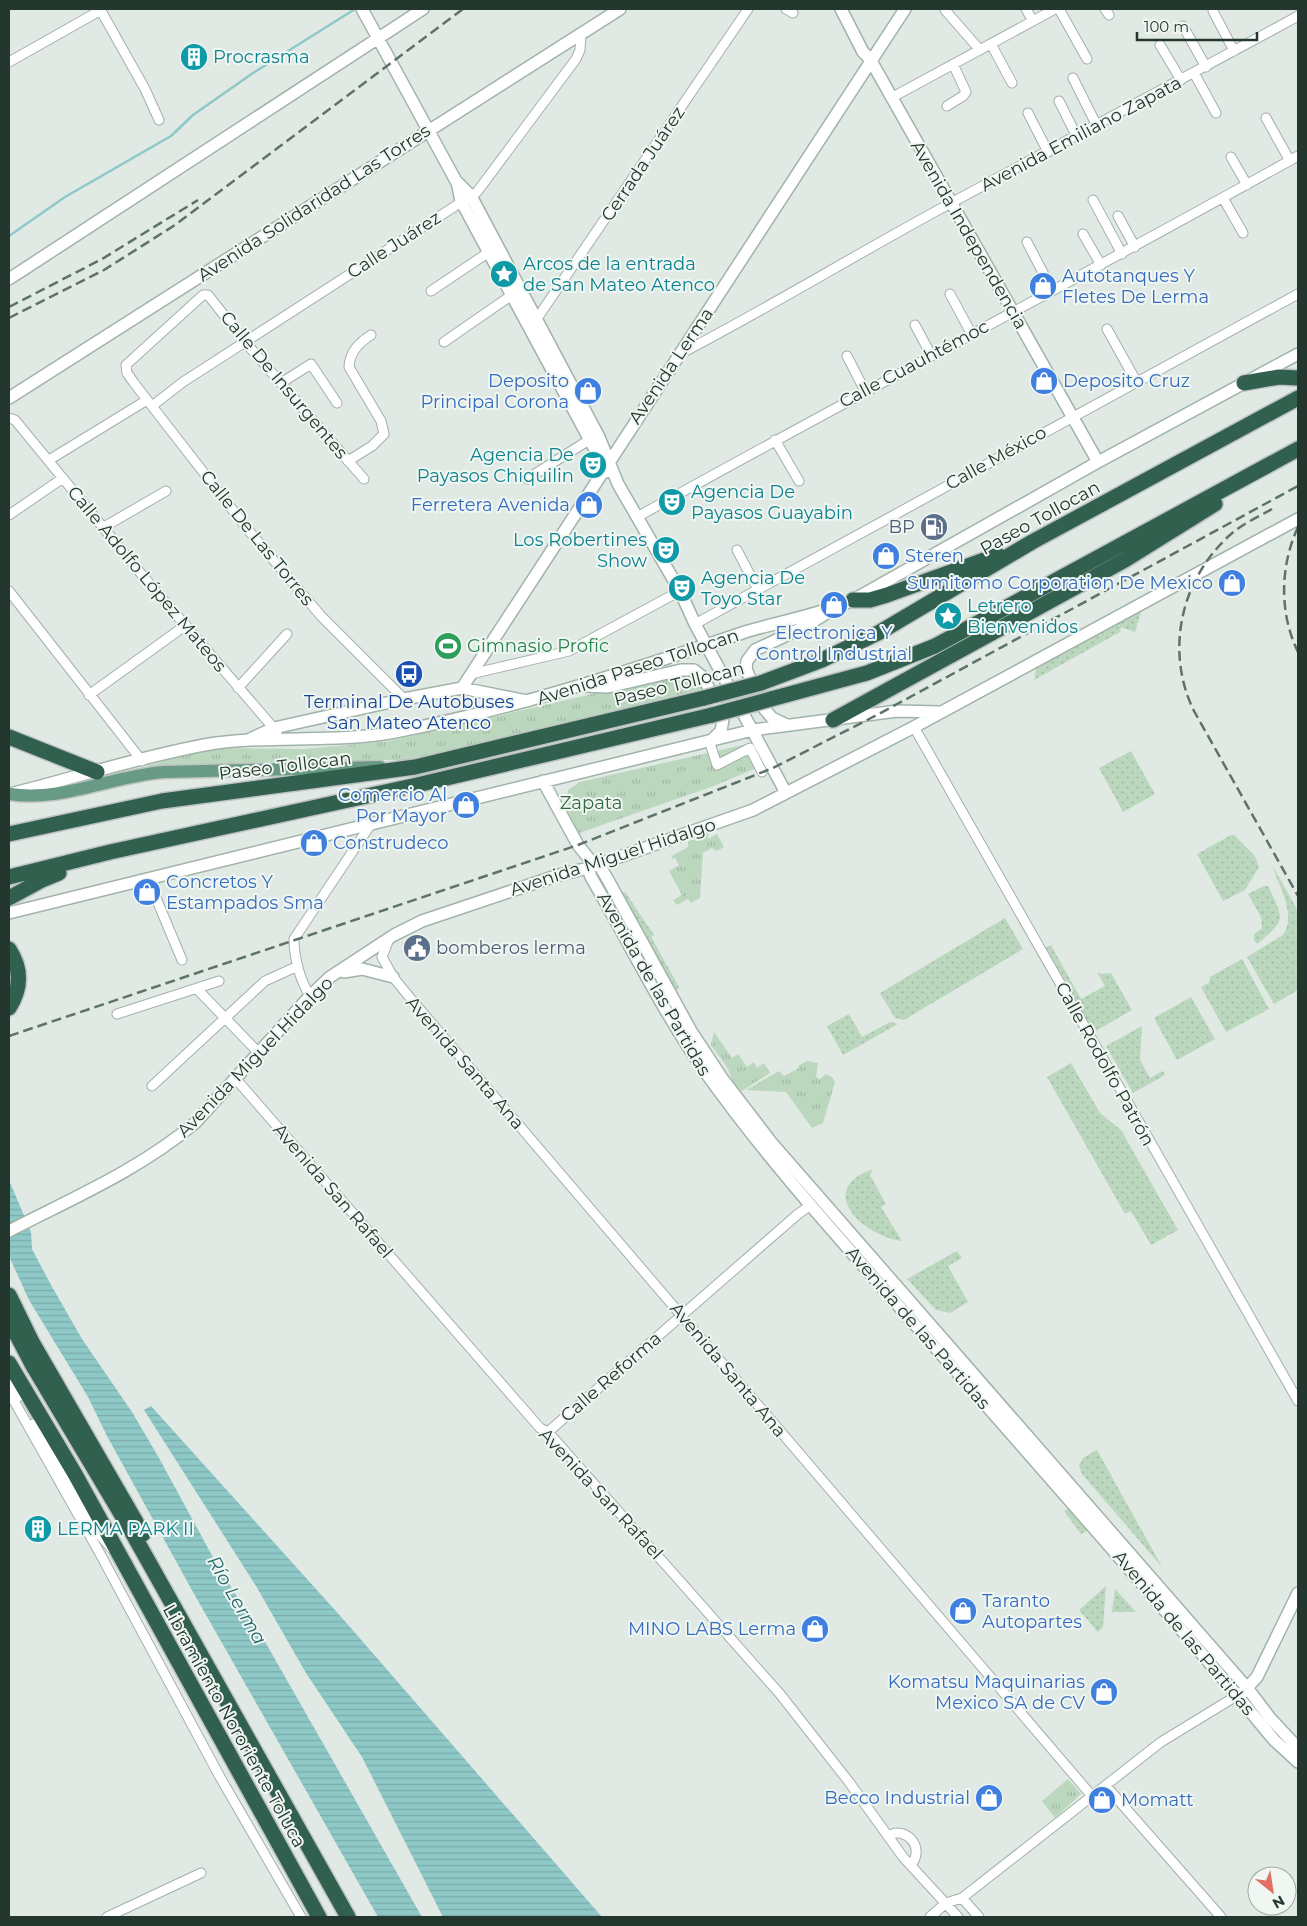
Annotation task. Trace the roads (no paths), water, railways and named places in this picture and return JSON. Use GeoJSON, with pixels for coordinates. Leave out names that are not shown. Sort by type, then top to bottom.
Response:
{"type":"FeatureCollection","features":[{"type":"Feature","properties":{"kind":"highway"},"geometry":{"type":"LineString","coordinates":[[1244,383],[1279,377],[1298,378]]}},
{"type":"Feature","properties":{"kind":"highway","name":"Paseo Tollocan"},"geometry":{"type":"LineString","coordinates":[[9,834],[162,800],[415,767],[761,683],[822,660],[880,632],[1032,542],[1298,398]]}},
{"type":"Feature","properties":{"kind":"highway"},"geometry":{"type":"LineString","coordinates":[[833,720],[1125,560],[1253,480],[1294,451]]}},
{"type":"Feature","properties":{"kind":"highway","name":"Paseo Tollocan"},"geometry":{"type":"LineString","coordinates":[[9,877],[110,852],[417,785],[712,715],[867,673],[935,646],[1294,451]]}},
{"type":"Feature","properties":{"kind":"highway"},"geometry":{"type":"LineString","coordinates":[[853,600],[870,600],[886,595],[1032,542]]}},
{"type":"Feature","properties":{"kind":"highway"},"geometry":{"type":"LineString","coordinates":[[9,737],[97,772]]}},
{"type":"Feature","properties":{"kind":"highway"},"geometry":{"type":"LineString","coordinates":[[9,898],[42,880],[110,852]]}},
{"type":"Feature","properties":{"kind":"highway"},"geometry":{"type":"LineString","coordinates":[[9,950],[18,976],[18,991],[12,1004]]}},
{"type":"Feature","properties":{"kind":"highway"},"geometry":{"type":"LineString","coordinates":[[9,1295],[32,1342],[130,1508],[160,1571],[161,1584]]}},
{"type":"Feature","properties":{"kind":"highway","name":"Libramiento Nororiente Toluca"},"geometry":{"type":"LineString","coordinates":[[9,1320],[33,1366],[161,1584],[348,1917]]}},
{"type":"Feature","properties":{"kind":"highway","name":"Libramiento Nororiente Toluca"},"geometry":{"type":"LineString","coordinates":[[9,1363],[45,1423],[319,1917]]}},
{"type":"Feature","properties":{"kind":"main road","name":"Avenida Solidaridad Las Torres"},"geometry":{"type":"LineString","coordinates":[[9,398],[620,9]]}},
{"type":"Feature","properties":{"kind":"main road","name":"Avenida Independencia"},"geometry":{"type":"LineString","coordinates":[[841,9],[1098,462]]}},
{"type":"Feature","properties":{"kind":"main road","name":"Avenida Lerma"},"geometry":{"type":"LineString","coordinates":[[462,688],[680,354],[868,58],[905,9]]}},
{"type":"Feature","properties":{"kind":"main road"},"geometry":{"type":"LineString","coordinates":[[365,10],[377,38],[428,131],[502,265],[536,320],[607,464],[680,591],[694,624],[754,730],[786,793],[914,727],[938,712],[1298,519]]}},
{"type":"Feature","properties":{"kind":"main road"},"geometry":{"type":"LineString","coordinates":[[9,279],[421,10]]}},
{"type":"Feature","properties":{"kind":"main road"},"geometry":{"type":"LineString","coordinates":[[466,199],[489,252],[502,265],[512,295],[588,440],[607,464]]}},
{"type":"Feature","properties":{"kind":"main road","name":"Avenida Paseo Tollocan"},"geometry":{"type":"LineString","coordinates":[[9,794],[204,745],[361,737],[394,732],[529,702],[777,622],[833,609],[853,600],[1098,462],[1298,354]]}},
{"type":"Feature","properties":{"kind":"main road"},"geometry":{"type":"LineString","coordinates":[[788,725],[772,718],[762,706],[746,669],[748,657],[755,650],[804,627],[833,609]]}},
{"type":"Feature","properties":{"kind":"main road"},"geometry":{"type":"LineString","coordinates":[[579,685],[608,687],[681,670],[694,670],[704,678],[723,719],[721,730],[711,740]]}},
{"type":"Feature","properties":{"kind":"main road"},"geometry":{"type":"LineString","coordinates":[[244,742],[274,728],[462,688],[529,702]]}},
{"type":"Feature","properties":{"kind":"main road"},"geometry":{"type":"LineString","coordinates":[[9,913],[754,730],[898,711],[938,712]]}},
{"type":"Feature","properties":{"kind":"main road"},"geometry":{"type":"LineString","coordinates":[[9,794],[45,796],[143,774],[164,772],[347,766],[415,767]]}},
{"type":"Feature","properties":{"kind":"main road","name":"Avenida de las Partidas"},"geometry":{"type":"LineString","coordinates":[[543,781],[578,845],[592,864],[690,1031],[754,1120],[825,1205],[1248,1688],[1270,1718],[1298,1748]]}},
{"type":"Feature","properties":{"kind":"main road","name":"Avenida Miguel Hidalgo"},"geometry":{"type":"LineString","coordinates":[[9,1231],[108,1182],[174,1141],[195,1123],[258,1052],[330,977],[389,939],[445,911],[738,816],[786,793]]}},
{"type":"Feature","properties":{"kind":"main road","name":"Avenida de las Partidas"},"geometry":{"type":"LineString","coordinates":[[592,864],[688,1047],[726,1100],[811,1205],[1126,1563],[1274,1740],[1298,1762]]}},
{"type":"Feature","properties":{"kind":"main road"},"geometry":{"type":"LineString","coordinates":[[330,977],[353,969],[362,969],[393,977]]}},
{"type":"Feature","properties":{"kind":"main road"},"geometry":{"type":"LineString","coordinates":[[1238,1695],[1248,1688],[1257,1677],[1298,1593]]}},
{"type":"Feature","properties":{"kind":"street"},"geometry":{"type":"LineString","coordinates":[[9,62],[100,9],[145,90],[159,120]]}},
{"type":"Feature","properties":{"kind":"street","name":"Cerrada Juárez"},"geometry":{"type":"LineString","coordinates":[[536,320],[748,9]]}},
{"type":"Feature","properties":{"kind":"street"},"geometry":{"type":"LineString","coordinates":[[1026,9],[1033,21]]}},
{"type":"Feature","properties":{"kind":"street"},"geometry":{"type":"LineString","coordinates":[[891,98],[1057,9],[1087,59]]}},
{"type":"Feature","properties":{"kind":"street"},"geometry":{"type":"LineString","coordinates":[[1296,9],[1298,14]]}},
{"type":"Feature","properties":{"kind":"street"},"geometry":{"type":"LineString","coordinates":[[945,10],[980,50]]}},
{"type":"Feature","properties":{"kind":"street"},"geometry":{"type":"LineString","coordinates":[[1213,10],[1234,51]]}},
{"type":"Feature","properties":{"kind":"street","name":"Avenida Emiliano Zapata"},"geometry":{"type":"LineString","coordinates":[[680,354],[951,203],[1206,67],[1298,14]]}},
{"type":"Feature","properties":{"kind":"street"},"geometry":{"type":"LineString","coordinates":[[1183,26],[1206,67]]}},
{"type":"Feature","properties":{"kind":"street","name":"Calle Juárez"},"geometry":{"type":"LineString","coordinates":[[49,460],[150,403],[246,343],[481,188],[576,58],[580,50],[582,33]]}},
{"type":"Feature","properties":{"kind":"street"},"geometry":{"type":"LineString","coordinates":[[991,44],[1012,83]]}},
{"type":"Feature","properties":{"kind":"street"},"geometry":{"type":"LineString","coordinates":[[1160,45],[1181,80]]}},
{"type":"Feature","properties":{"kind":"street"},"geometry":{"type":"LineString","coordinates":[[947,106],[966,94],[953,64]]}},
{"type":"Feature","properties":{"kind":"street"},"geometry":{"type":"LineString","coordinates":[[1194,73],[1216,113]]}},
{"type":"Feature","properties":{"kind":"street"},"geometry":{"type":"LineString","coordinates":[[1072,78],[1097,126]]}},
{"type":"Feature","properties":{"kind":"street"},"geometry":{"type":"LineString","coordinates":[[1059,101],[1077,137]]}},
{"type":"Feature","properties":{"kind":"street"},"geometry":{"type":"LineString","coordinates":[[1028,113],[1048,152]]}},
{"type":"Feature","properties":{"kind":"street"},"geometry":{"type":"LineString","coordinates":[[1266,118],[1290,161]]}},
{"type":"Feature","properties":{"kind":"street","name":"Calle Cuauhtémoc"},"geometry":{"type":"LineString","coordinates":[[637,517],[971,333],[1135,247],[1298,156]]}},
{"type":"Feature","properties":{"kind":"street"},"geometry":{"type":"LineString","coordinates":[[1231,157],[1247,185]]}},
{"type":"Feature","properties":{"kind":"street"},"geometry":{"type":"LineString","coordinates":[[1223,198],[1243,233]]}},
{"type":"Feature","properties":{"kind":"street"},"geometry":{"type":"LineString","coordinates":[[1093,200],[1122,254]]}},
{"type":"Feature","properties":{"kind":"street"},"geometry":{"type":"LineString","coordinates":[[1118,216],[1135,247]]}},
{"type":"Feature","properties":{"kind":"street"},"geometry":{"type":"LineString","coordinates":[[1082,234],[1101,265]]}},
{"type":"Feature","properties":{"kind":"street"},"geometry":{"type":"LineString","coordinates":[[1027,242],[1052,290]]}},
{"type":"Feature","properties":{"kind":"street"},"geometry":{"type":"LineString","coordinates":[[431,291],[489,252]]}},
{"type":"Feature","properties":{"kind":"street"},"geometry":{"type":"LineString","coordinates":[[950,294],[971,333]]}},
{"type":"Feature","properties":{"kind":"street","name":"Calle México"},"geometry":{"type":"LineString","coordinates":[[694,624],[1298,294]]}},
{"type":"Feature","properties":{"kind":"street","name":"Calle De Insurgentes"},"geometry":{"type":"LineString","coordinates":[[126,365],[203,295],[211,296],[246,343],[364,479]]}},
{"type":"Feature","properties":{"kind":"street"},"geometry":{"type":"LineString","coordinates":[[444,342],[512,295]]}},
{"type":"Feature","properties":{"kind":"street"},"geometry":{"type":"LineString","coordinates":[[915,325],[931,355]]}},
{"type":"Feature","properties":{"kind":"street"},"geometry":{"type":"LineString","coordinates":[[1107,328],[1136,381]]}},
{"type":"Feature","properties":{"kind":"street"},"geometry":{"type":"LineString","coordinates":[[348,460],[382,439],[384,434],[384,426],[349,366],[349,357],[357,346],[371,334]]}},
{"type":"Feature","properties":{"kind":"street"},"geometry":{"type":"LineString","coordinates":[[847,356],[865,391]]}},
{"type":"Feature","properties":{"kind":"street"},"geometry":{"type":"LineString","coordinates":[[281,383],[311,364],[336,403]]}},
{"type":"Feature","properties":{"kind":"street","name":"Calle De Las Torres"},"geometry":{"type":"LineString","coordinates":[[126,365],[127,373],[249,532],[321,616],[404,699]]}},
{"type":"Feature","properties":{"kind":"street","name":"Calle Adolfo López Mateos"},"geometry":{"type":"LineString","coordinates":[[9,418],[15,420],[238,688],[285,741]]}},
{"type":"Feature","properties":{"kind":"street"},"geometry":{"type":"LineString","coordinates":[[527,480],[588,440]]}},
{"type":"Feature","properties":{"kind":"street"},"geometry":{"type":"LineString","coordinates":[[775,440],[799,481]]}},
{"type":"Feature","properties":{"kind":"street"},"geometry":{"type":"LineString","coordinates":[[9,515],[63,478]]}},
{"type":"Feature","properties":{"kind":"street"},"geometry":{"type":"LineString","coordinates":[[104,527],[166,491]]}},
{"type":"Feature","properties":{"kind":"street"},"geometry":{"type":"LineString","coordinates":[[737,550],[757,588]]}},
{"type":"Feature","properties":{"kind":"street"},"geometry":{"type":"LineString","coordinates":[[471,674],[569,652],[680,591]]}},
{"type":"Feature","properties":{"kind":"street"},"geometry":{"type":"LineString","coordinates":[[9,592],[142,761]]}},
{"type":"Feature","properties":{"kind":"street"},"geometry":{"type":"LineString","coordinates":[[89,695],[186,625]]}},
{"type":"Feature","properties":{"kind":"street"},"geometry":{"type":"LineString","coordinates":[[238,688],[287,634]]}},
{"type":"Feature","properties":{"kind":"street","name":"Calle Rodolfo Patrón"},"geometry":{"type":"LineString","coordinates":[[914,727],[1298,1401]]}},
{"type":"Feature","properties":{"kind":"street"},"geometry":{"type":"LineString","coordinates":[[711,740],[717,765],[750,748],[762,772]]}},
{"type":"Feature","properties":{"kind":"street"},"geometry":{"type":"LineString","coordinates":[[310,996],[304,988],[294,939],[371,824]]}},
{"type":"Feature","properties":{"kind":"street"},"geometry":{"type":"LineString","coordinates":[[148,879],[182,960]]}},
{"type":"Feature","properties":{"kind":"street","name":"Avenida Santa Ana"},"geometry":{"type":"LineString","coordinates":[[389,939],[382,957],[393,977],[1092,1796]]}},
{"type":"Feature","properties":{"kind":"street"},"geometry":{"type":"LineString","coordinates":[[152,1086],[265,981],[298,966]]}},
{"type":"Feature","properties":{"kind":"street"},"geometry":{"type":"LineString","coordinates":[[117,1014],[219,981]]}},
{"type":"Feature","properties":{"kind":"street"},"geometry":{"type":"LineString","coordinates":[[196,989],[258,1052]]}},
{"type":"Feature","properties":{"kind":"street","name":"Avenida San Rafael"},"geometry":{"type":"LineString","coordinates":[[235,1078],[540,1428],[548,1432],[780,1694],[850,1782],[911,1865],[958,1917]]}},
{"type":"Feature","properties":{"kind":"street","name":"Calle Reforma"},"geometry":{"type":"LineString","coordinates":[[548,1432],[798,1214],[811,1205]]}},
{"type":"Feature","properties":{"kind":"street"},"geometry":{"type":"LineString","coordinates":[[9,1382],[99,1534],[116,1553]]}},
{"type":"Feature","properties":{"kind":"street"},"geometry":{"type":"LineString","coordinates":[[9,1392],[98,1550],[220,1777],[300,1917]]}},
{"type":"Feature","properties":{"kind":"street"},"geometry":{"type":"LineString","coordinates":[[930,1917],[946,1904],[962,1898],[1172,1735],[1238,1695]]}},
{"type":"Feature","properties":{"kind":"street"},"geometry":{"type":"LineString","coordinates":[[1106,1786],[1221,1917]]}},
{"type":"Feature","properties":{"kind":"street"},"geometry":{"type":"LineString","coordinates":[[888,1836],[893,1833],[901,1834],[916,1844],[918,1851],[911,1865]]}},
{"type":"Feature","properties":{"kind":"street"},"geometry":{"type":"LineString","coordinates":[[107,1917],[201,1873]]}},
{"type":"Feature","properties":{"kind":"street"},"geometry":{"type":"LineString","coordinates":[[962,1898],[979,1917]]}},
{"type":"Feature","properties":{"kind":"water","name":"Río Lerma"},"geometry":{"type":"Polygon","coordinates":[[[9,1180],[31,1232],[32,1249],[51,1285],[82,1339],[132,1412],[215,1561],[264,1640],[422,1917],[378,1917],[193,1592],[107,1436],[88,1397],[29,1300],[9,1256],[9,1180]]]}},
{"type":"Feature","properties":{"kind":"water"},"geometry":{"type":"Polygon","coordinates":[[[151,1406],[343,1619],[602,1917],[443,1917],[362,1757],[306,1673],[256,1586],[144,1410],[151,1406]]]}},
{"type":"Feature","properties":{"kind":"waterway"},"geometry":{"type":"LineString","coordinates":[[9,236],[65,197],[171,136],[193,115],[253,73],[355,9]]}},
{"type":"Feature","properties":{"kind":"railway"},"geometry":{"type":"LineString","coordinates":[[9,318],[104,270],[175,225],[463,9]]}},
{"type":"Feature","properties":{"kind":"railway"},"geometry":{"type":"LineString","coordinates":[[9,307],[102,259],[198,200]]}},
{"type":"Feature","properties":{"kind":"railway"},"geometry":{"type":"LineString","coordinates":[[9,1036],[578,845],[773,768],[877,715],[1298,486]]}},
{"type":"Feature","properties":{"kind":"railway"},"geometry":{"type":"LineString","coordinates":[[1272,509],[1230,535],[1213,553],[1199,573],[1189,595],[1182,618],[1179,641],[1180,665],[1185,688],[1194,711],[1298,896]]}},
{"type":"Feature","properties":{"kind":"railway"},"geometry":{"type":"LineString","coordinates":[[1298,527],[1288,558],[1284,590],[1287,622],[1298,652]]}},
{"type":"Feature","properties":{"kind":"place","name":"Procrasma"},"geometry":{"type":"Point","coordinates":[194,57]}},
{"type":"Feature","properties":{"kind":"place","name":"Arcos de la entrada de San Mateo Atenco"},"geometry":{"type":"Point","coordinates":[504,274]}},
{"type":"Feature","properties":{"kind":"place","name":"Autotanques Y Fletes De Lerma"},"geometry":{"type":"Point","coordinates":[1043,286]}},
{"type":"Feature","properties":{"kind":"place","name":"Deposito Cruz"},"geometry":{"type":"Point","coordinates":[1044,381]}},
{"type":"Feature","properties":{"kind":"place","name":"Deposito Principal Corona"},"geometry":{"type":"Point","coordinates":[588,391]}},
{"type":"Feature","properties":{"kind":"place","name":"Agencia De Payasos Chiquilin"},"geometry":{"type":"Point","coordinates":[593,465]}},
{"type":"Feature","properties":{"kind":"place","name":"Agencia De Payasos Guayabin"},"geometry":{"type":"Point","coordinates":[672,502]}},
{"type":"Feature","properties":{"kind":"place","name":"Ferretera Avenida"},"geometry":{"type":"Point","coordinates":[589,505]}},
{"type":"Feature","properties":{"kind":"place","name":"BP"},"geometry":{"type":"Point","coordinates":[934,527]}},
{"type":"Feature","properties":{"kind":"place","name":"Los Robertines Show"},"geometry":{"type":"Point","coordinates":[666,550]}},
{"type":"Feature","properties":{"kind":"place","name":"Steren"},"geometry":{"type":"Point","coordinates":[886,556]}},
{"type":"Feature","properties":{"kind":"place","name":"Sumitomo Corporation De Mexico"},"geometry":{"type":"Point","coordinates":[1232,583]}},
{"type":"Feature","properties":{"kind":"place","name":"Agencia De Toyo Star"},"geometry":{"type":"Point","coordinates":[682,588]}},
{"type":"Feature","properties":{"kind":"place","name":"Electronica Y Control Industrial"},"geometry":{"type":"Point","coordinates":[834,605]}},
{"type":"Feature","properties":{"kind":"place","name":"Letrero Bienvenidos"},"geometry":{"type":"Point","coordinates":[948,616]}},
{"type":"Feature","properties":{"kind":"place","name":"Gimnasio Profic"},"geometry":{"type":"Point","coordinates":[448,646]}},
{"type":"Feature","properties":{"kind":"place","name":"Terminal De Autobuses San Mateo Atenco"},"geometry":{"type":"Point","coordinates":[409,674]}},
{"type":"Feature","properties":{"kind":"place","name":"Comercio Al Por Mayor"},"geometry":{"type":"Point","coordinates":[466,805]}},
{"type":"Feature","properties":{"kind":"place","name":"Construdeco"},"geometry":{"type":"Point","coordinates":[314,843]}},
{"type":"Feature","properties":{"kind":"place","name":"Concretos Y Estampados Sma"},"geometry":{"type":"Point","coordinates":[147,892]}},
{"type":"Feature","properties":{"kind":"place","name":"bomberos lerma"},"geometry":{"type":"Point","coordinates":[417,948]}},
{"type":"Feature","properties":{"kind":"place","name":"LERMA PARK II"},"geometry":{"type":"Point","coordinates":[38,1529]}},
{"type":"Feature","properties":{"kind":"place","name":"Taranto Autopartes"},"geometry":{"type":"Point","coordinates":[963,1611]}},
{"type":"Feature","properties":{"kind":"place","name":"MINO LABS Lerma"},"geometry":{"type":"Point","coordinates":[815,1629]}},
{"type":"Feature","properties":{"kind":"place","name":"Komatsu Maquinarias Mexico SA de CV"},"geometry":{"type":"Point","coordinates":[1104,1692]}},
{"type":"Feature","properties":{"kind":"place","name":"Becco Industrial"},"geometry":{"type":"Point","coordinates":[989,1798]}},
{"type":"Feature","properties":{"kind":"place","name":"Momatt"},"geometry":{"type":"Point","coordinates":[1102,1800]}},
{"type":"Feature","properties":{"kind":"park label","name":"Zapata"},"geometry":{"type":"Point","coordinates":[591,803]}}]}
